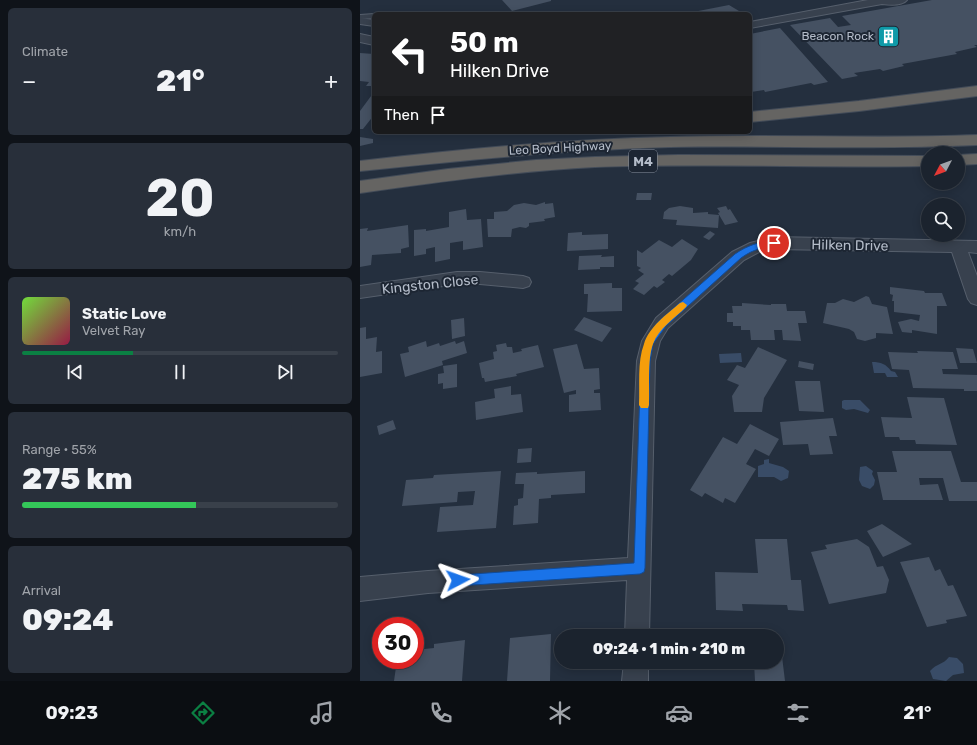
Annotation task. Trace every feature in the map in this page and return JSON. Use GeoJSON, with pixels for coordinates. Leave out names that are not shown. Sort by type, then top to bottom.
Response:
{"type":"FeatureCollection","features":[{"type":"Feature","properties":{"kind":"highway"},"geometry":{"type":"LineString","coordinates":[[752,117],[859,106],[977,91]]}},
{"type":"Feature","properties":{"kind":"highway"},"geometry":{"type":"LineString","coordinates":[[360,159],[584,134]]}},
{"type":"Feature","properties":{"kind":"highway","name":"Leo Boyd Highway"},"geometry":{"type":"LineString","coordinates":[[360,166],[514,150],[669,142],[863,143],[977,140]]}},
{"type":"Feature","properties":{"kind":"highway"},"geometry":{"type":"LineString","coordinates":[[965,160],[977,159]]}},
{"type":"Feature","properties":{"kind":"highway","name":"Leo Boyd Highway"},"geometry":{"type":"LineString","coordinates":[[360,187],[506,168],[593,162],[681,160],[835,163],[921,161]]}},
{"type":"Feature","properties":{"kind":"highway"},"geometry":{"type":"LineString","coordinates":[[404,181],[543,172],[665,168],[921,174]]}},
{"type":"Feature","properties":{"kind":"highway"},"geometry":{"type":"LineString","coordinates":[[965,174],[977,175]]}},
{"type":"Feature","properties":{"kind":"street"},"geometry":{"type":"LineString","coordinates":[[752,25],[879,0],[902,0]]}},
{"type":"Feature","properties":{"kind":"street"},"geometry":{"type":"LineString","coordinates":[[752,17],[804,4]]}},
{"type":"Feature","properties":{"kind":"street"},"geometry":{"type":"LineString","coordinates":[[360,21],[372,23]]}},
{"type":"Feature","properties":{"kind":"street"},"geometry":{"type":"LineString","coordinates":[[360,38],[372,41]]}},
{"type":"Feature","properties":{"kind":"street","name":"Hilken Drive"},"geometry":{"type":"LineString","coordinates":[[637,629],[646,361],[648,344],[662,323],[738,256],[749,248],[759,245],[774,243],[977,247]]}},
{"type":"Feature","properties":{"kind":"street"},"geometry":{"type":"LineString","coordinates":[[958,247],[977,299]]}},
{"type":"Feature","properties":{"kind":"street","name":"Kingston Close"},"geometry":{"type":"LineString","coordinates":[[360,292],[457,278],[480,278],[524,282]]}},
{"type":"Feature","properties":{"kind":"street"},"geometry":{"type":"LineString","coordinates":[[360,589],[428,582],[640,568]]}},
{"type":"Feature","properties":{"kind":"street"},"geometry":{"type":"LineString","coordinates":[[635,681],[636,669]]}},
{"type":"Feature","properties":{"kind":"lane"},"geometry":{"type":"LineString","coordinates":[[360,17],[372,16]]}},
{"type":"Feature","properties":{"kind":"water"},"geometry":{"type":"Polygon","coordinates":[[[741,353],[742,362],[720,363],[719,354],[741,353]]]}},
{"type":"Feature","properties":{"kind":"water"},"geometry":{"type":"Polygon","coordinates":[[[872,362],[885,365],[891,371],[895,372],[898,377],[887,377],[885,373],[874,373],[872,362]]]}},
{"type":"Feature","properties":{"kind":"water"},"geometry":{"type":"Polygon","coordinates":[[[860,400],[870,410],[868,413],[854,409],[846,410],[842,408],[842,401],[860,400]]]}},
{"type":"Feature","properties":{"kind":"water"},"geometry":{"type":"Polygon","coordinates":[[[769,459],[769,463],[783,467],[789,471],[788,478],[781,481],[774,477],[758,477],[758,466],[764,464],[764,460],[769,459]]]}},
{"type":"Feature","properties":{"kind":"water"},"geometry":{"type":"Polygon","coordinates":[[[866,466],[873,471],[872,474],[875,480],[874,485],[870,489],[862,486],[859,480],[860,467],[866,466]]]}},
{"type":"Feature","properties":{"kind":"water"},"geometry":{"type":"Polygon","coordinates":[[[949,657],[957,658],[963,664],[964,673],[953,675],[946,681],[933,679],[930,671],[949,657]]]}},
{"type":"Feature","properties":{"kind":"building"},"geometry":{"type":"Polygon","coordinates":[[[502,0],[551,0],[551,1],[512,11],[502,0]]]}},
{"type":"Feature","properties":{"kind":"building","name":"Beacon Rock"},"geometry":{"type":"Polygon","coordinates":[[[932,0],[977,0],[977,45],[974,45],[977,47],[955,52],[957,54],[902,64],[904,66],[883,71],[880,69],[854,73],[858,76],[842,79],[790,25],[830,18],[838,27],[851,25],[842,16],[932,0]]]}},
{"type":"Feature","properties":{"kind":"building"},"geometry":{"type":"Polygon","coordinates":[[[729,5],[739,11],[734,12],[693,12],[729,5]]]}},
{"type":"Feature","properties":{"kind":"building","name":"Beacon Rock"},"geometry":{"type":"Polygon","coordinates":[[[780,28],[828,82],[814,85],[811,83],[765,92],[764,90],[752,92],[752,34],[780,28]]]}},
{"type":"Feature","properties":{"kind":"building"},"geometry":{"type":"Polygon","coordinates":[[[360,53],[372,54],[372,85],[366,86],[369,82],[360,81],[360,53]]]}},
{"type":"Feature","properties":{"kind":"building"},"geometry":{"type":"Polygon","coordinates":[[[372,95],[372,118],[363,129],[360,129],[360,111],[372,95]]]}},
{"type":"Feature","properties":{"kind":"building"},"geometry":{"type":"Polygon","coordinates":[[[360,137],[373,139],[373,143],[360,146],[360,137]]]}},
{"type":"Feature","properties":{"kind":"building"},"geometry":{"type":"Polygon","coordinates":[[[637,193],[652,193],[651,200],[636,200],[637,193]]]}},
{"type":"Feature","properties":{"kind":"building"},"geometry":{"type":"Polygon","coordinates":[[[545,202],[545,204],[553,203],[555,217],[544,219],[545,221],[529,223],[529,226],[526,228],[520,227],[512,229],[511,237],[488,237],[487,219],[494,219],[494,212],[507,211],[514,205],[524,203],[536,205],[545,202]]]}},
{"type":"Feature","properties":{"kind":"building"},"geometry":{"type":"Polygon","coordinates":[[[680,206],[693,208],[693,213],[708,212],[708,214],[719,215],[718,228],[676,225],[677,220],[663,219],[664,212],[669,208],[680,206]]]}},
{"type":"Feature","properties":{"kind":"building"},"geometry":{"type":"Polygon","coordinates":[[[726,206],[728,210],[730,209],[738,222],[725,225],[718,213],[720,212],[717,208],[726,206]]]}},
{"type":"Feature","properties":{"kind":"building"},"geometry":{"type":"Polygon","coordinates":[[[466,209],[467,220],[481,219],[483,247],[463,250],[463,241],[450,243],[450,259],[435,262],[435,247],[426,249],[426,254],[414,256],[414,230],[426,229],[426,231],[449,227],[449,212],[466,209]]]}},
{"type":"Feature","properties":{"kind":"building"},"geometry":{"type":"Polygon","coordinates":[[[408,225],[409,247],[401,249],[401,253],[372,255],[371,265],[360,267],[360,229],[368,228],[367,231],[408,225]]]}},
{"type":"Feature","properties":{"kind":"building"},"geometry":{"type":"Polygon","coordinates":[[[710,231],[715,234],[709,240],[703,237],[710,231]]]}},
{"type":"Feature","properties":{"kind":"building"},"geometry":{"type":"Polygon","coordinates":[[[582,232],[582,235],[608,234],[608,249],[567,251],[568,233],[582,232]]]}},
{"type":"Feature","properties":{"kind":"building"},"geometry":{"type":"Polygon","coordinates":[[[682,239],[698,249],[691,260],[672,276],[669,274],[662,280],[665,282],[657,288],[654,286],[644,295],[633,289],[639,283],[635,281],[644,274],[638,270],[641,268],[637,266],[637,250],[642,253],[659,240],[672,247],[682,239]]]}},
{"type":"Feature","properties":{"kind":"building"},"geometry":{"type":"Polygon","coordinates":[[[602,255],[601,257],[614,256],[614,267],[578,270],[579,256],[602,255]]]}},
{"type":"Feature","properties":{"kind":"building"},"geometry":{"type":"Polygon","coordinates":[[[612,283],[612,288],[622,288],[622,311],[587,312],[588,294],[584,294],[584,284],[612,283]]]}},
{"type":"Feature","properties":{"kind":"building"},"geometry":{"type":"Polygon","coordinates":[[[890,287],[924,291],[925,293],[942,293],[947,306],[937,306],[937,334],[912,330],[912,333],[902,332],[898,322],[911,319],[919,321],[920,315],[894,312],[894,301],[892,301],[893,295],[890,294],[890,287]]]}},
{"type":"Feature","properties":{"kind":"building"},"geometry":{"type":"Polygon","coordinates":[[[866,296],[869,297],[872,304],[887,307],[893,334],[876,333],[876,338],[865,341],[857,339],[854,332],[849,329],[823,323],[827,303],[835,303],[843,299],[854,302],[866,296]]]}},
{"type":"Feature","properties":{"kind":"building"},"geometry":{"type":"Polygon","coordinates":[[[742,303],[771,305],[786,304],[787,311],[805,311],[807,323],[798,323],[801,341],[783,340],[782,330],[774,330],[775,340],[751,340],[750,330],[741,330],[741,326],[733,326],[733,322],[727,322],[727,313],[733,313],[732,306],[742,306],[742,303]]]}},
{"type":"Feature","properties":{"kind":"building"},"geometry":{"type":"Polygon","coordinates":[[[584,317],[612,328],[602,342],[574,330],[584,317]]]}},
{"type":"Feature","properties":{"kind":"building"},"geometry":{"type":"Polygon","coordinates":[[[464,318],[465,336],[452,339],[451,320],[464,318]]]}},
{"type":"Feature","properties":{"kind":"building"},"geometry":{"type":"Polygon","coordinates":[[[366,327],[366,339],[377,337],[376,352],[382,351],[382,373],[360,377],[360,328],[366,327]]]}},
{"type":"Feature","properties":{"kind":"building"},"geometry":{"type":"Polygon","coordinates":[[[426,341],[427,347],[439,343],[440,346],[455,341],[456,344],[464,341],[467,353],[442,361],[443,365],[405,377],[400,354],[409,352],[408,347],[426,341]]]}},
{"type":"Feature","properties":{"kind":"building"},"geometry":{"type":"Polygon","coordinates":[[[506,343],[507,347],[512,347],[513,353],[522,351],[521,349],[538,345],[544,367],[516,374],[517,376],[485,382],[484,378],[482,378],[479,363],[494,359],[493,352],[497,351],[496,345],[506,343]]]}},
{"type":"Feature","properties":{"kind":"building"},"geometry":{"type":"Polygon","coordinates":[[[577,344],[584,369],[599,368],[600,389],[594,390],[594,393],[600,393],[601,410],[569,412],[569,395],[576,394],[576,390],[564,393],[553,349],[577,344]]]}},
{"type":"Feature","properties":{"kind":"building"},"geometry":{"type":"Polygon","coordinates":[[[758,347],[787,360],[764,398],[762,412],[734,412],[732,396],[739,385],[727,380],[737,365],[745,368],[758,347]]]}},
{"type":"Feature","properties":{"kind":"building"},"geometry":{"type":"Polygon","coordinates":[[[956,348],[973,349],[977,363],[960,363],[956,348]]]}},
{"type":"Feature","properties":{"kind":"building"},"geometry":{"type":"Polygon","coordinates":[[[917,351],[953,352],[958,369],[942,369],[943,374],[977,375],[977,391],[964,391],[964,389],[913,388],[909,370],[892,369],[888,352],[918,353],[917,351]]]}},
{"type":"Feature","properties":{"kind":"building"},"geometry":{"type":"Polygon","coordinates":[[[799,361],[814,364],[813,370],[798,367],[799,361]]]}},
{"type":"Feature","properties":{"kind":"building"},"geometry":{"type":"Polygon","coordinates":[[[457,364],[457,387],[443,389],[443,383],[438,384],[438,374],[444,373],[443,366],[457,364]]]}},
{"type":"Feature","properties":{"kind":"building"},"geometry":{"type":"Polygon","coordinates":[[[795,381],[820,381],[824,412],[799,411],[795,381]]]}},
{"type":"Feature","properties":{"kind":"building"},"geometry":{"type":"Polygon","coordinates":[[[511,386],[511,395],[521,394],[523,412],[476,420],[475,402],[495,398],[494,389],[511,386]]]}},
{"type":"Feature","properties":{"kind":"building"},"geometry":{"type":"Polygon","coordinates":[[[907,397],[944,398],[957,445],[916,444],[915,440],[900,440],[899,437],[885,437],[881,417],[912,418],[907,397]]]}},
{"type":"Feature","properties":{"kind":"building"},"geometry":{"type":"Polygon","coordinates":[[[833,418],[837,436],[829,436],[833,454],[810,455],[808,444],[783,445],[780,422],[833,418]]]}},
{"type":"Feature","properties":{"kind":"building"},"geometry":{"type":"Polygon","coordinates":[[[393,420],[396,429],[379,435],[377,426],[393,420]]]}},
{"type":"Feature","properties":{"kind":"building"},"geometry":{"type":"Polygon","coordinates":[[[750,424],[779,439],[769,456],[755,449],[746,464],[756,469],[735,503],[725,498],[723,503],[705,493],[702,497],[690,490],[723,437],[737,444],[750,424]]]}},
{"type":"Feature","properties":{"kind":"building"},"geometry":{"type":"Polygon","coordinates":[[[532,448],[531,462],[517,463],[518,449],[532,448]]]}},
{"type":"Feature","properties":{"kind":"building"},"geometry":{"type":"Polygon","coordinates":[[[892,451],[951,451],[961,482],[977,482],[977,501],[949,501],[943,478],[919,478],[920,485],[938,484],[943,500],[883,500],[877,472],[897,472],[892,451]]]}},
{"type":"Feature","properties":{"kind":"building"},"geometry":{"type":"Polygon","coordinates":[[[501,471],[496,528],[437,532],[440,507],[473,505],[475,491],[458,492],[457,502],[402,506],[406,480],[433,478],[434,475],[501,471]]]}},
{"type":"Feature","properties":{"kind":"building"},"geometry":{"type":"Polygon","coordinates":[[[585,471],[585,493],[551,495],[551,498],[539,499],[538,523],[513,525],[514,506],[518,505],[518,499],[523,498],[524,484],[515,484],[516,473],[537,472],[537,474],[585,471]]]}},
{"type":"Feature","properties":{"kind":"building"},"geometry":{"type":"Polygon","coordinates":[[[882,524],[912,544],[883,557],[867,531],[882,524]]]}},
{"type":"Feature","properties":{"kind":"building"},"geometry":{"type":"Polygon","coordinates":[[[755,539],[787,539],[791,580],[801,580],[804,611],[788,610],[787,605],[742,604],[743,611],[716,610],[715,572],[758,573],[755,539]]]}},
{"type":"Feature","properties":{"kind":"building"},"geometry":{"type":"Polygon","coordinates":[[[857,539],[869,547],[877,567],[883,566],[889,580],[886,593],[829,604],[811,552],[827,549],[825,545],[857,539]]]}},
{"type":"Feature","properties":{"kind":"building"},"geometry":{"type":"Polygon","coordinates":[[[929,557],[935,571],[940,569],[948,586],[953,585],[967,616],[946,620],[947,623],[927,627],[900,562],[929,557]]]}},
{"type":"Feature","properties":{"kind":"building"},"geometry":{"type":"Polygon","coordinates":[[[551,634],[550,681],[507,681],[510,638],[551,634]]]}},
{"type":"Feature","properties":{"kind":"building"},"geometry":{"type":"Polygon","coordinates":[[[465,640],[462,681],[394,681],[396,669],[424,669],[424,649],[434,648],[434,644],[465,640]]]}},
{"type":"Feature","properties":{"kind":"building"},"geometry":{"type":"Polygon","coordinates":[[[754,669],[784,669],[785,681],[755,681],[754,669]]]}},
{"type":"Feature","properties":{"kind":"slow traffic"},"geometry":{"type":"LineString","coordinates":[[644,405],[648,344],[662,323],[683,305]]}},
{"type":"Feature","properties":{"kind":"place","name":"Beacon Rock"},"geometry":{"type":"Point","coordinates":[889,36]}},
{"type":"Feature","properties":{"kind":"route"},"geometry":{"type":"LineString","coordinates":[[458,580],[640,568],[646,361],[648,344],[662,323],[738,256],[749,248],[774,243]]}}]}
